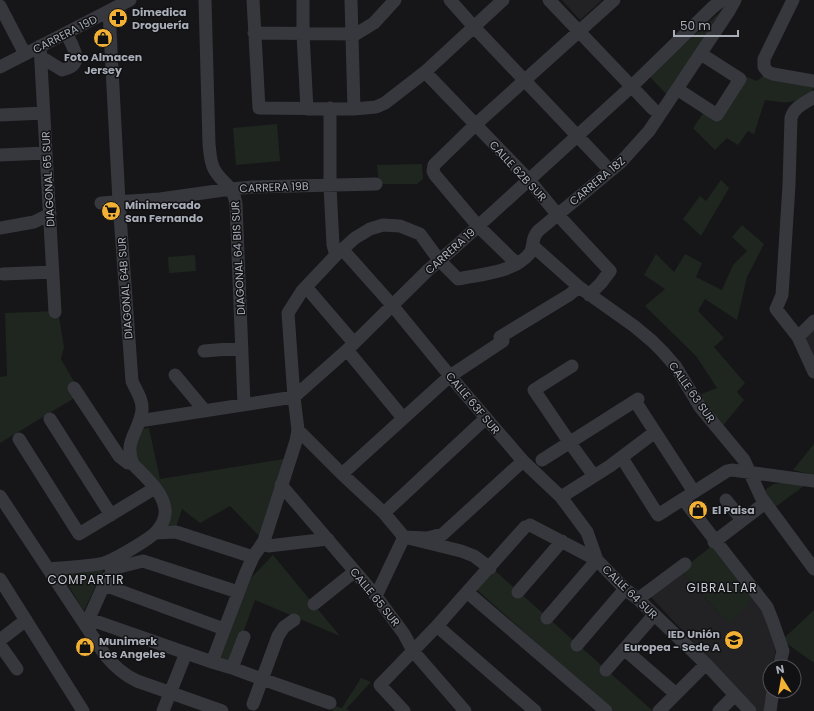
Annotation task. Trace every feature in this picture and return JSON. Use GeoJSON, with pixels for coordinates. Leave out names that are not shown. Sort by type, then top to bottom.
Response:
{"type":"FeatureCollection","features":[{"type":"Feature","properties":{"kind":"street","name":"CARRERA 19D"},"geometry":{"type":"LineString","coordinates":[[0,67],[25,54],[41,52],[66,33],[130,0]]}},
{"type":"Feature","properties":{"kind":"street","name":"DIAGONAL 64 BIS SUR"},"geometry":{"type":"LineString","coordinates":[[205,0],[209,144],[211,160],[214,170],[234,193],[236,204],[244,404]]}},
{"type":"Feature","properties":{"kind":"street"},"geometry":{"type":"LineString","coordinates":[[253,0],[259,108],[307,109],[376,108],[425,72],[503,0]]}},
{"type":"Feature","properties":{"kind":"street"},"geometry":{"type":"LineString","coordinates":[[303,0],[303,34],[307,109]]}},
{"type":"Feature","properties":{"kind":"street"},"geometry":{"type":"LineString","coordinates":[[351,0],[354,109]]}},
{"type":"Feature","properties":{"kind":"street"},"geometry":{"type":"LineString","coordinates":[[254,33],[359,33],[374,23],[395,0]]}},
{"type":"Feature","properties":{"kind":"street"},"geometry":{"type":"LineString","coordinates":[[450,0],[474,28],[578,135],[604,164]]}},
{"type":"Feature","properties":{"kind":"street"},"geometry":{"type":"LineString","coordinates":[[549,0],[653,109]]}},
{"type":"Feature","properties":{"kind":"street"},"geometry":{"type":"LineString","coordinates":[[517,264],[478,226],[435,175],[433,168],[436,162],[475,125],[614,0]]}},
{"type":"Feature","properties":{"kind":"street","name":"CARRERA 18Z"},"geometry":{"type":"LineString","coordinates":[[439,260],[458,279],[499,271],[517,264],[530,252],[533,246],[532,241],[534,235],[557,214],[621,162],[656,121],[735,0]]}},
{"type":"Feature","properties":{"kind":"street"},"geometry":{"type":"LineString","coordinates":[[793,0],[764,59],[764,67],[768,72],[773,74],[814,81]]}},
{"type":"Feature","properties":{"kind":"street","name":"CARRERA 19"},"geometry":{"type":"LineString","coordinates":[[294,397],[351,347],[439,260],[632,86],[713,2]]}},
{"type":"Feature","properties":{"kind":"street"},"geometry":{"type":"LineString","coordinates":[[0,6],[25,54]]}},
{"type":"Feature","properties":{"kind":"street","name":"DIAGONAL 64B SUR"},"geometry":{"type":"LineString","coordinates":[[109,11],[119,202],[132,381],[142,405],[139,421],[129,448],[130,458],[133,464]]}},
{"type":"Feature","properties":{"kind":"street"},"geometry":{"type":"LineString","coordinates":[[41,52],[62,70],[74,64],[77,59],[76,53],[66,33]]}},
{"type":"Feature","properties":{"kind":"street","name":"DIAGONAL 65 SUR"},"geometry":{"type":"LineString","coordinates":[[41,52],[55,312]]}},
{"type":"Feature","properties":{"kind":"street"},"geometry":{"type":"LineString","coordinates":[[677,89],[716,115],[740,79],[701,54]]}},
{"type":"Feature","properties":{"kind":"street","name":"CALLE 62B SUR"},"geometry":{"type":"LineString","coordinates":[[425,72],[528,180],[557,214],[610,271],[601,283],[584,291]]}},
{"type":"Feature","properties":{"kind":"street"},"geometry":{"type":"LineString","coordinates":[[814,97],[794,110],[791,122],[789,185],[782,295],[776,309],[798,337],[814,372]]}},
{"type":"Feature","properties":{"kind":"street"},"geometry":{"type":"LineString","coordinates":[[330,108],[330,186],[333,246],[339,253]]}},
{"type":"Feature","properties":{"kind":"street"},"geometry":{"type":"LineString","coordinates":[[0,115],[44,113]]}},
{"type":"Feature","properties":{"kind":"street"},"geometry":{"type":"LineString","coordinates":[[0,155],[46,153]]}},
{"type":"Feature","properties":{"kind":"street","name":"CARRERA 19B"},"geometry":{"type":"LineString","coordinates":[[100,203],[160,199],[253,187],[376,184]]}},
{"type":"Feature","properties":{"kind":"street"},"geometry":{"type":"LineString","coordinates":[[0,228],[34,222],[50,214]]}},
{"type":"Feature","properties":{"kind":"street"},"geometry":{"type":"LineString","coordinates":[[212,662],[238,592],[253,557],[264,541],[293,451],[298,430],[288,313],[302,291],[339,253],[362,233],[383,225],[406,228],[420,234],[439,260]]}},
{"type":"Feature","properties":{"kind":"street","name":"CALLE 63 SUR"},"geometry":{"type":"LineString","coordinates":[[533,246],[584,291],[634,326],[663,352],[676,368],[700,407],[744,460],[750,471],[760,498],[814,569]]}},
{"type":"Feature","properties":{"kind":"street","name":"CALLE 63F SUR"},"geometry":{"type":"LineString","coordinates":[[339,253],[392,305],[450,376],[523,461],[561,497],[587,532],[597,560]]}},
{"type":"Feature","properties":{"kind":"street"},"geometry":{"type":"LineString","coordinates":[[2,274],[53,272]]}},
{"type":"Feature","properties":{"kind":"street"},"geometry":{"type":"LineString","coordinates":[[306,287],[403,418]]}},
{"type":"Feature","properties":{"kind":"street"},"geometry":{"type":"LineString","coordinates":[[342,474],[450,376],[501,339],[569,294],[584,291]]}},
{"type":"Feature","properties":{"kind":"street"},"geometry":{"type":"LineString","coordinates":[[798,337],[814,321]]}},
{"type":"Feature","properties":{"kind":"street"},"geometry":{"type":"LineString","coordinates":[[204,350],[242,348]]}},
{"type":"Feature","properties":{"kind":"street"},"geometry":{"type":"LineString","coordinates":[[572,366],[534,390],[594,476]]}},
{"type":"Feature","properties":{"kind":"street"},"geometry":{"type":"LineString","coordinates":[[175,375],[205,411]]}},
{"type":"Feature","properties":{"kind":"street"},"geometry":{"type":"LineString","coordinates":[[74,388],[119,456],[128,463],[133,464],[155,488],[164,503],[165,514],[162,524],[155,533],[114,563],[87,622]]}},
{"type":"Feature","properties":{"kind":"street"},"geometry":{"type":"LineString","coordinates":[[139,421],[294,397]]}},
{"type":"Feature","properties":{"kind":"street"},"geometry":{"type":"LineString","coordinates":[[542,460],[636,400],[694,492]]}},
{"type":"Feature","properties":{"kind":"street"},"geometry":{"type":"LineString","coordinates":[[384,513],[486,418]]}},
{"type":"Feature","properties":{"kind":"street"},"geometry":{"type":"LineString","coordinates":[[50,419],[111,515]]}},
{"type":"Feature","properties":{"kind":"street"},"geometry":{"type":"LineString","coordinates":[[298,430],[384,513],[404,537],[461,551],[474,556],[490,568],[414,651],[380,685],[404,711]]}},
{"type":"Feature","properties":{"kind":"street"},"geometry":{"type":"LineString","coordinates":[[561,497],[622,458],[655,432]]}},
{"type":"Feature","properties":{"kind":"street"},"geometry":{"type":"LineString","coordinates":[[19,439],[79,534],[155,488]]}},
{"type":"Feature","properties":{"kind":"street"},"geometry":{"type":"LineString","coordinates":[[622,458],[658,515],[727,471],[750,471],[811,481]]}},
{"type":"Feature","properties":{"kind":"street"},"geometry":{"type":"LineString","coordinates":[[404,537],[427,538],[443,534],[523,461]]}},
{"type":"Feature","properties":{"kind":"street","name":"CALLE 65 SUR"},"geometry":{"type":"LineString","coordinates":[[281,485],[376,596],[404,634],[414,651],[465,711]]}},
{"type":"Feature","properties":{"kind":"street"},"geometry":{"type":"LineString","coordinates":[[0,496],[87,622],[105,654],[116,667],[130,678],[222,711]]}},
{"type":"Feature","properties":{"kind":"street"},"geometry":{"type":"LineString","coordinates":[[683,499],[714,542],[764,604],[772,618],[780,640],[782,651],[780,659]]}},
{"type":"Feature","properties":{"kind":"street"},"geometry":{"type":"LineString","coordinates":[[726,500],[742,520]]}},
{"type":"Feature","properties":{"kind":"street"},"geometry":{"type":"LineString","coordinates":[[714,542],[765,503]]}},
{"type":"Feature","properties":{"kind":"street","name":"CALLE 64 SUR"},"geometry":{"type":"LineString","coordinates":[[490,568],[527,526],[562,541],[597,560],[625,589],[638,599],[706,664],[750,711]]}},
{"type":"Feature","properties":{"kind":"street"},"geometry":{"type":"LineString","coordinates":[[155,533],[176,532],[253,557]]}},
{"type":"Feature","properties":{"kind":"street"},"geometry":{"type":"LineString","coordinates":[[376,596],[404,537]]}},
{"type":"Feature","properties":{"kind":"street"},"geometry":{"type":"LineString","coordinates":[[264,541],[268,546],[328,539]]}},
{"type":"Feature","properties":{"kind":"street"},"geometry":{"type":"LineString","coordinates":[[518,592],[562,541]]}},
{"type":"Feature","properties":{"kind":"street"},"geometry":{"type":"LineString","coordinates":[[547,618],[597,560]]}},
{"type":"Feature","properties":{"kind":"street"},"geometry":{"type":"LineString","coordinates":[[49,569],[144,561],[238,592]]}},
{"type":"Feature","properties":{"kind":"street"},"geometry":{"type":"LineString","coordinates":[[638,599],[685,564]]}},
{"type":"Feature","properties":{"kind":"street"},"geometry":{"type":"LineString","coordinates":[[314,604],[354,572]]}},
{"type":"Feature","properties":{"kind":"street"},"geometry":{"type":"LineString","coordinates":[[104,585],[224,629]]}},
{"type":"Feature","properties":{"kind":"street"},"geometry":{"type":"LineString","coordinates":[[2,587],[26,620],[83,711]]}},
{"type":"Feature","properties":{"kind":"street"},"geometry":{"type":"LineString","coordinates":[[577,645],[625,589]]}},
{"type":"Feature","properties":{"kind":"street"},"geometry":{"type":"LineString","coordinates":[[465,594],[606,711]]}},
{"type":"Feature","properties":{"kind":"street"},"geometry":{"type":"LineString","coordinates":[[606,670],[654,615]]}},
{"type":"Feature","properties":{"kind":"street"},"geometry":{"type":"LineString","coordinates":[[0,640],[26,620]]}},
{"type":"Feature","properties":{"kind":"street"},"geometry":{"type":"LineString","coordinates":[[253,704],[278,636],[284,627],[294,620]]}},
{"type":"Feature","properties":{"kind":"street"},"geometry":{"type":"LineString","coordinates":[[87,622],[232,668],[262,680],[330,703]]}},
{"type":"Feature","properties":{"kind":"street"},"geometry":{"type":"LineString","coordinates":[[437,626],[535,711]]}},
{"type":"Feature","properties":{"kind":"street"},"geometry":{"type":"LineString","coordinates":[[232,668],[244,637]]}},
{"type":"Feature","properties":{"kind":"street"},"geometry":{"type":"LineString","coordinates":[[0,645],[17,669]]}},
{"type":"Feature","properties":{"kind":"street"},"geometry":{"type":"LineString","coordinates":[[624,649],[676,694]]}},
{"type":"Feature","properties":{"kind":"street"},"geometry":{"type":"LineString","coordinates":[[163,711],[186,653]]}},
{"type":"Feature","properties":{"kind":"street"},"geometry":{"type":"LineString","coordinates":[[659,711],[706,664]]}},
{"type":"Feature","properties":{"kind":"street"},"geometry":{"type":"LineString","coordinates":[[719,711],[735,695]]}},
{"type":"Feature","properties":{"kind":"street"},"geometry":{"type":"LineString","coordinates":[[770,711],[772,699]]}},
{"type":"Feature","properties":{"kind":"shaded area"},"geometry":{"type":"Polygon","coordinates":[[[562,0],[602,0],[580,20],[562,0]]]}},
{"type":"Feature","properties":{"kind":"shaded area"},"geometry":{"type":"Polygon","coordinates":[[[730,0],[668,96],[649,76],[720,12],[730,0]]]}},
{"type":"Feature","properties":{"kind":"shaded area"},"geometry":{"type":"Polygon","coordinates":[[[764,75],[814,83],[814,88],[803,98],[791,102],[765,100],[754,134],[748,131],[738,145],[727,138],[715,150],[693,128],[704,112],[719,121],[747,77],[757,81],[764,75]]]}},
{"type":"Feature","properties":{"kind":"shaded area"},"geometry":{"type":"Polygon","coordinates":[[[277,124],[280,161],[258,163],[255,126],[277,124]]]}},
{"type":"Feature","properties":{"kind":"shaded area"},"geometry":{"type":"Polygon","coordinates":[[[255,126],[258,163],[236,165],[233,128],[255,126]]]}},
{"type":"Feature","properties":{"kind":"shaded area"},"geometry":{"type":"Polygon","coordinates":[[[422,164],[423,179],[417,184],[379,184],[377,165],[422,164]]]}},
{"type":"Feature","properties":{"kind":"shaded area"},"geometry":{"type":"Polygon","coordinates":[[[721,180],[729,188],[701,236],[683,219],[700,196],[706,201],[721,180]]]}},
{"type":"Feature","properties":{"kind":"shaded area"},"geometry":{"type":"Polygon","coordinates":[[[742,225],[764,244],[747,277],[737,320],[705,299],[698,311],[724,338],[714,347],[745,383],[737,392],[744,400],[720,429],[699,395],[717,388],[696,356],[645,306],[665,289],[644,275],[656,254],[674,272],[685,254],[702,263],[696,277],[722,290],[733,265],[747,251],[732,237],[742,225]]]}},
{"type":"Feature","properties":{"kind":"shaded area"},"geometry":{"type":"Polygon","coordinates":[[[195,255],[196,271],[169,273],[168,257],[195,255]]]}},
{"type":"Feature","properties":{"kind":"shaded area"},"geometry":{"type":"Polygon","coordinates":[[[58,311],[64,347],[61,359],[81,394],[0,443],[0,377],[7,376],[5,313],[58,311]]]}},
{"type":"Feature","properties":{"kind":"shaded area"},"geometry":{"type":"Polygon","coordinates":[[[814,329],[814,361],[805,339],[814,329]]]}},
{"type":"Feature","properties":{"kind":"shaded area"},"geometry":{"type":"Polygon","coordinates":[[[149,428],[160,479],[284,459],[262,539],[230,506],[200,523],[182,509],[176,527],[165,529],[171,513],[134,453],[140,429],[149,428]]]}},
{"type":"Feature","properties":{"kind":"shaded area"},"geometry":{"type":"Polygon","coordinates":[[[814,444],[814,475],[793,470],[814,444]]]}},
{"type":"Feature","properties":{"kind":"shaded area"},"geometry":{"type":"Polygon","coordinates":[[[787,482],[808,483],[774,508],[765,496],[766,489],[774,484],[787,482]]]}},
{"type":"Feature","properties":{"kind":"shaded area"},"geometry":{"type":"Polygon","coordinates":[[[713,545],[755,596],[731,622],[721,616],[681,570],[713,545]]]}},
{"type":"Feature","properties":{"kind":"shaded area"},"geometry":{"type":"Polygon","coordinates":[[[273,555],[340,636],[255,600],[232,663],[220,659],[248,581],[273,555]]]}},
{"type":"Feature","properties":{"kind":"shaded area"},"geometry":{"type":"Polygon","coordinates":[[[104,568],[84,611],[61,574],[104,568]]]}},
{"type":"Feature","properties":{"kind":"shaded area"},"geometry":{"type":"Polygon","coordinates":[[[492,568],[653,711],[613,711],[476,589],[492,568]]]}},
{"type":"Feature","properties":{"kind":"shaded area","name":"IED Unión Europea - Sede A"},"geometry":{"type":"Polygon","coordinates":[[[681,570],[721,616],[755,596],[764,609],[777,645],[774,659],[762,659],[762,699],[765,699],[765,711],[758,711],[649,595],[681,570]]]}},
{"type":"Feature","properties":{"kind":"shaded area"},"geometry":{"type":"Polygon","coordinates":[[[814,610],[814,663],[782,640],[814,610]]]}},
{"type":"Feature","properties":{"kind":"shaded area"},"geometry":{"type":"Polygon","coordinates":[[[361,678],[371,682],[346,709],[350,711],[332,711],[335,706],[342,708],[361,678]]]}},
{"type":"Feature","properties":{"kind":"place","name":"Dimedica Droguería"},"geometry":{"type":"Point","coordinates":[118,18]}},
{"type":"Feature","properties":{"kind":"place","name":"Foto Almacen Jersey"},"geometry":{"type":"Point","coordinates":[103,38]}},
{"type":"Feature","properties":{"kind":"place","name":"Minimercado San Fernando"},"geometry":{"type":"Point","coordinates":[111,211]}},
{"type":"Feature","properties":{"kind":"place","name":"El Paisa"},"geometry":{"type":"Point","coordinates":[698,510]}},
{"type":"Feature","properties":{"kind":"place","name":"IED Unión Europea - Sede A"},"geometry":{"type":"Point","coordinates":[734,640]}},
{"type":"Feature","properties":{"kind":"place","name":"Munimerk Los Angeles"},"geometry":{"type":"Point","coordinates":[85,647]}},
{"type":"Feature","properties":{"kind":"district","name":"COMPARTIR"},"geometry":{"type":"Point","coordinates":[86,580]}},
{"type":"Feature","properties":{"kind":"district","name":"GIBRALTAR"},"geometry":{"type":"Point","coordinates":[722,588]}}]}
